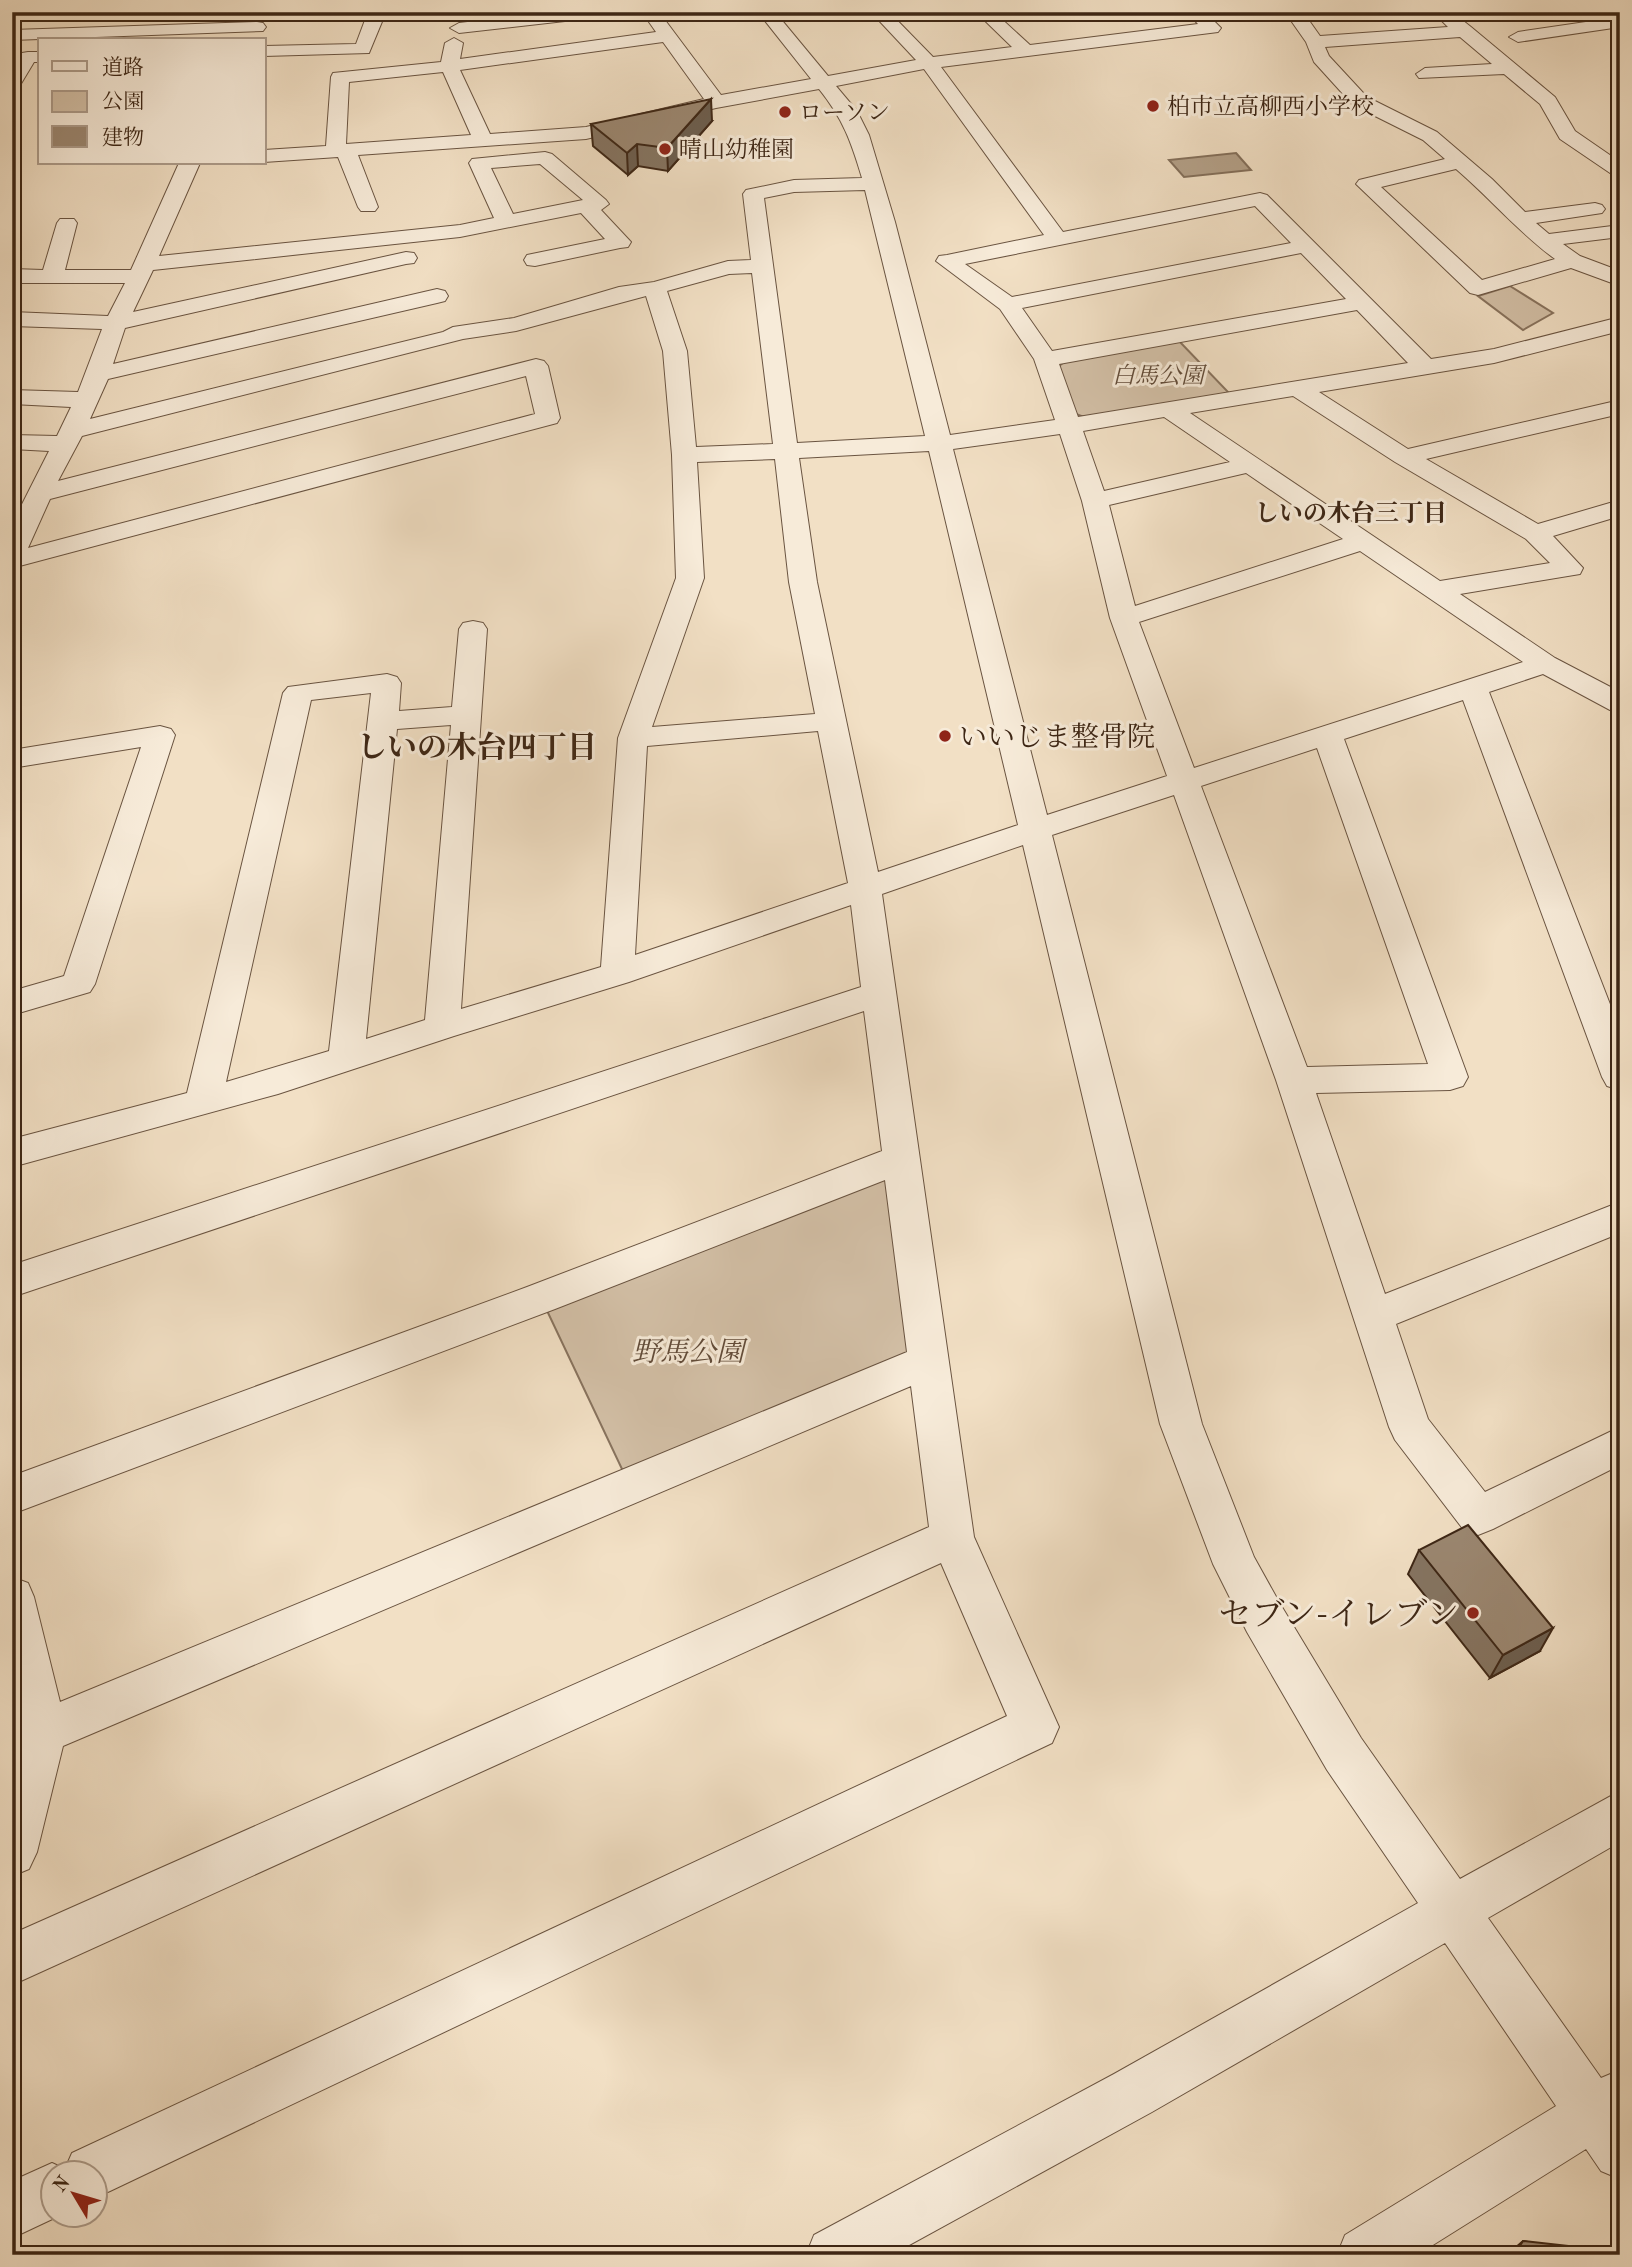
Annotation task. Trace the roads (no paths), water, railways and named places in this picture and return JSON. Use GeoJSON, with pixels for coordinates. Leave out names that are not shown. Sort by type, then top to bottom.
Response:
{"type":"FeatureCollection","features":[{"type":"Feature","properties":{"kind":"street"},"geometry":{"type":"LineString","coordinates":[[120,12],[138,31],[154,38]]}},
{"type":"Feature","properties":{"kind":"street"},"geometry":{"type":"LineString","coordinates":[[484,142],[449,66],[461,20],[600,12]]}},
{"type":"Feature","properties":{"kind":"street"},"geometry":{"type":"LineString","coordinates":[[650,12],[716,102]]}},
{"type":"Feature","properties":{"kind":"street"},"geometry":{"type":"LineString","coordinates":[[766,12],[848,111],[859,135],[874,184],[942,443],[1034,830],[1181,1424],[1235,1564],[1344,1754],[1452,1910],[1611,2121],[1365,2255]]}},
{"type":"Feature","properties":{"kind":"street"},"geometry":{"type":"LineString","coordinates":[[879,12],[929,62],[1057,238]]}},
{"type":"Feature","properties":{"kind":"street"},"geometry":{"type":"LineString","coordinates":[[984,12],[1025,50]]}},
{"type":"Feature","properties":{"kind":"street"},"geometry":{"type":"LineString","coordinates":[[266,156],[586,133],[716,102],[929,62],[1212,28],[1195,12]]}},
{"type":"Feature","properties":{"kind":"street"},"geometry":{"type":"LineString","coordinates":[[1293,12],[1315,42],[1320,58],[1360,101],[1430,136],[1485,183],[1518,219],[1572,261],[1620,279]]}},
{"type":"Feature","properties":{"kind":"street"},"geometry":{"type":"LineString","coordinates":[[1441,12],[1548,101],[1567,135],[1620,172]]}},
{"type":"Feature","properties":{"kind":"street"},"geometry":{"type":"LineString","coordinates":[[346,26],[375,19]]}},
{"type":"Feature","properties":{"kind":"street"},"geometry":{"type":"LineString","coordinates":[[266,51],[363,49],[375,19]]}},
{"type":"Feature","properties":{"kind":"street"},"geometry":{"type":"LineString","coordinates":[[1102,21],[1123,38]]}},
{"type":"Feature","properties":{"kind":"street"},"geometry":{"type":"LineString","coordinates":[[1519,37],[1620,22]]}},
{"type":"Feature","properties":{"kind":"street"},"geometry":{"type":"LineString","coordinates":[[12,35],[259,27]]}},
{"type":"Feature","properties":{"kind":"street"},"geometry":{"type":"LineString","coordinates":[[1315,42],[1465,31]]}},
{"type":"Feature","properties":{"kind":"street"},"geometry":{"type":"LineString","coordinates":[[368,207],[341,151],[340,77],[391,74],[669,36]]}},
{"type":"Feature","properties":{"kind":"street"},"geometry":{"type":"LineString","coordinates":[[18,85],[28,57],[38,57]]}},
{"type":"Feature","properties":{"kind":"street"},"geometry":{"type":"LineString","coordinates":[[1425,74],[1508,68]]}},
{"type":"Feature","properties":{"kind":"street"},"geometry":{"type":"LineString","coordinates":[[98,374],[296,327],[424,266],[506,222],[599,204],[545,158],[479,163],[506,222]]}},
{"type":"Feature","properties":{"kind":"street"},"geometry":{"type":"LineString","coordinates":[[1459,162],[1366,184],[1478,288],[1572,261]]}},
{"type":"Feature","properties":{"kind":"street"},"geometry":{"type":"LineString","coordinates":[[12,554],[39,494],[69,438],[98,374],[112,332],[190,164]]}},
{"type":"Feature","properties":{"kind":"street"},"geometry":{"type":"LineString","coordinates":[[108,2164],[1035,1727],[952,1537],[881,993],[865,888],[803,582],[753,194],[794,186],[874,184]]}},
{"type":"Feature","properties":{"kind":"street"},"geometry":{"type":"LineString","coordinates":[[1425,367],[1260,200],[947,261],[1008,304],[1046,359],[1095,501],[1124,618],[1294,1080],[1410,1427],[1479,1517],[1620,1445]]}},
{"type":"Feature","properties":{"kind":"street"},"geometry":{"type":"LineString","coordinates":[[535,260],[620,242],[586,206]]}},
{"type":"Feature","properties":{"kind":"street"},"geometry":{"type":"LineString","coordinates":[[1518,219],[1595,209]]}},
{"type":"Feature","properties":{"kind":"street"},"geometry":{"type":"LineString","coordinates":[[52,276],[68,223]]}},
{"type":"Feature","properties":{"kind":"street"},"geometry":{"type":"LineString","coordinates":[[1544,241],[1620,231]]}},
{"type":"Feature","properties":{"kind":"street"},"geometry":{"type":"LineString","coordinates":[[1008,304],[1306,246]]}},
{"type":"Feature","properties":{"kind":"street"},"geometry":{"type":"LineString","coordinates":[[294,484],[300,249]]}},
{"type":"Feature","properties":{"kind":"street"},"geometry":{"type":"LineString","coordinates":[[12,276],[142,270],[300,249],[424,266]]}},
{"type":"Feature","properties":{"kind":"street"},"geometry":{"type":"LineString","coordinates":[[12,340],[112,332],[299,281],[424,266]]}},
{"type":"Feature","properties":{"kind":"street"},"geometry":{"type":"LineString","coordinates":[[424,266],[475,382]]}},
{"type":"Feature","properties":{"kind":"street"},"geometry":{"type":"LineString","coordinates":[[12,442],[69,438],[454,335],[516,324],[627,292],[655,288],[729,268],[761,266]]}},
{"type":"Feature","properties":{"kind":"street"},"geometry":{"type":"LineString","coordinates":[[617,974],[633,738],[690,578],[684,455],[675,351],[655,288]]}},
{"type":"Feature","properties":{"kind":"street"},"geometry":{"type":"LineString","coordinates":[[1046,359],[1361,303]]}},
{"type":"Feature","properties":{"kind":"street"},"geometry":{"type":"LineString","coordinates":[[12,319],[112,332]]}},
{"type":"Feature","properties":{"kind":"street"},"geometry":{"type":"LineString","coordinates":[[684,455],[942,443],[1067,426],[1494,356],[1620,324]]}},
{"type":"Feature","properties":{"kind":"street"},"geometry":{"type":"LineString","coordinates":[[12,561],[548,418],[536,366],[39,494]]}},
{"type":"Feature","properties":{"kind":"street"},"geometry":{"type":"LineString","coordinates":[[1297,388],[1404,457],[1535,533],[1570,568],[1435,590]]}},
{"type":"Feature","properties":{"kind":"street"},"geometry":{"type":"LineString","coordinates":[[12,397],[86,400]]}},
{"type":"Feature","properties":{"kind":"street"},"geometry":{"type":"LineString","coordinates":[[1404,457],[1620,407]]}},
{"type":"Feature","properties":{"kind":"street"},"geometry":{"type":"LineString","coordinates":[[1168,410],[1545,664],[1615,697]]}},
{"type":"Feature","properties":{"kind":"street"},"geometry":{"type":"LineString","coordinates":[[1095,501],[1249,465]]}},
{"type":"Feature","properties":{"kind":"street"},"geometry":{"type":"LineString","coordinates":[[1535,533],[1620,508]]}},
{"type":"Feature","properties":{"kind":"street"},"geometry":{"type":"LineString","coordinates":[[1124,618],[1363,541]]}},
{"type":"Feature","properties":{"kind":"street"},"geometry":{"type":"LineString","coordinates":[[442,1027],[472,629]]}},
{"type":"Feature","properties":{"kind":"street"},"geometry":{"type":"LineString","coordinates":[[12,1153],[203,1103],[617,974],[1034,830],[1545,664]]}},
{"type":"Feature","properties":{"kind":"street"},"geometry":{"type":"LineString","coordinates":[[203,1103],[298,693],[387,683],[346,1059]]}},
{"type":"Feature","properties":{"kind":"street"},"geometry":{"type":"LineString","coordinates":[[1473,687],[1620,1077]]}},
{"type":"Feature","properties":{"kind":"street"},"geometry":{"type":"LineString","coordinates":[[383,721],[466,715]]}},
{"type":"Feature","properties":{"kind":"street"},"geometry":{"type":"LineString","coordinates":[[633,738],[832,722]]}},
{"type":"Feature","properties":{"kind":"street"},"geometry":{"type":"LineString","coordinates":[[12,759],[160,735],[78,984],[12,1003]]}},
{"type":"Feature","properties":{"kind":"street"},"geometry":{"type":"LineString","coordinates":[[1294,1080],[1450,1077],[1327,735]]}},
{"type":"Feature","properties":{"kind":"street"},"geometry":{"type":"LineString","coordinates":[[12,1281],[881,993]]}},
{"type":"Feature","properties":{"kind":"street"},"geometry":{"type":"LineString","coordinates":[[12,1495],[541,1298],[902,1158]]}},
{"type":"Feature","properties":{"kind":"street"},"geometry":{"type":"LineString","coordinates":[[1373,1316],[1620,1216]]}},
{"type":"Feature","properties":{"kind":"street"},"geometry":{"type":"LineString","coordinates":[[27,1737],[929,1361]]}},
{"type":"Feature","properties":{"kind":"street"},"geometry":{"type":"LineString","coordinates":[[12,1960],[952,1537]]}},
{"type":"Feature","properties":{"kind":"street"},"geometry":{"type":"LineString","coordinates":[[12,1597],[27,1737],[12,1852]]}},
{"type":"Feature","properties":{"kind":"street"},"geometry":{"type":"LineString","coordinates":[[834,2255],[1133,2093],[1620,1815]]}},
{"type":"Feature","properties":{"kind":"street"},"geometry":{"type":"LineString","coordinates":[[12,2210],[38,2198]]}},
{"type":"Feature","properties":{"kind":"place","name":"柏市立高柳西小学校"},"geometry":{"type":"Point","coordinates":[1153,106]}},
{"type":"Feature","properties":{"kind":"place","name":"ローソン"},"geometry":{"type":"Point","coordinates":[785,112]}},
{"type":"Feature","properties":{"kind":"place","name":"晴山幼稚園"},"geometry":{"type":"Point","coordinates":[665,149]}},
{"type":"Feature","properties":{"kind":"place","name":"いいじま整骨院"},"geometry":{"type":"Point","coordinates":[945,736]}},
{"type":"Feature","properties":{"kind":"place","name":"セブン-イレブン"},"geometry":{"type":"Point","coordinates":[1473,1613]}},
{"type":"Feature","properties":{"kind":"district","name":"しいの木台三丁目"},"geometry":{"type":"Point","coordinates":[1351,513]}},
{"type":"Feature","properties":{"kind":"district","name":"しいの木台四丁目"},"geometry":{"type":"Point","coordinates":[477,747]}},
{"type":"Feature","properties":{"kind":"park label","name":"白馬公園"},"geometry":{"type":"Point","coordinates":[1158,375]}},
{"type":"Feature","properties":{"kind":"park label","name":"野馬公園"},"geometry":{"type":"Point","coordinates":[688,1351]}}]}
